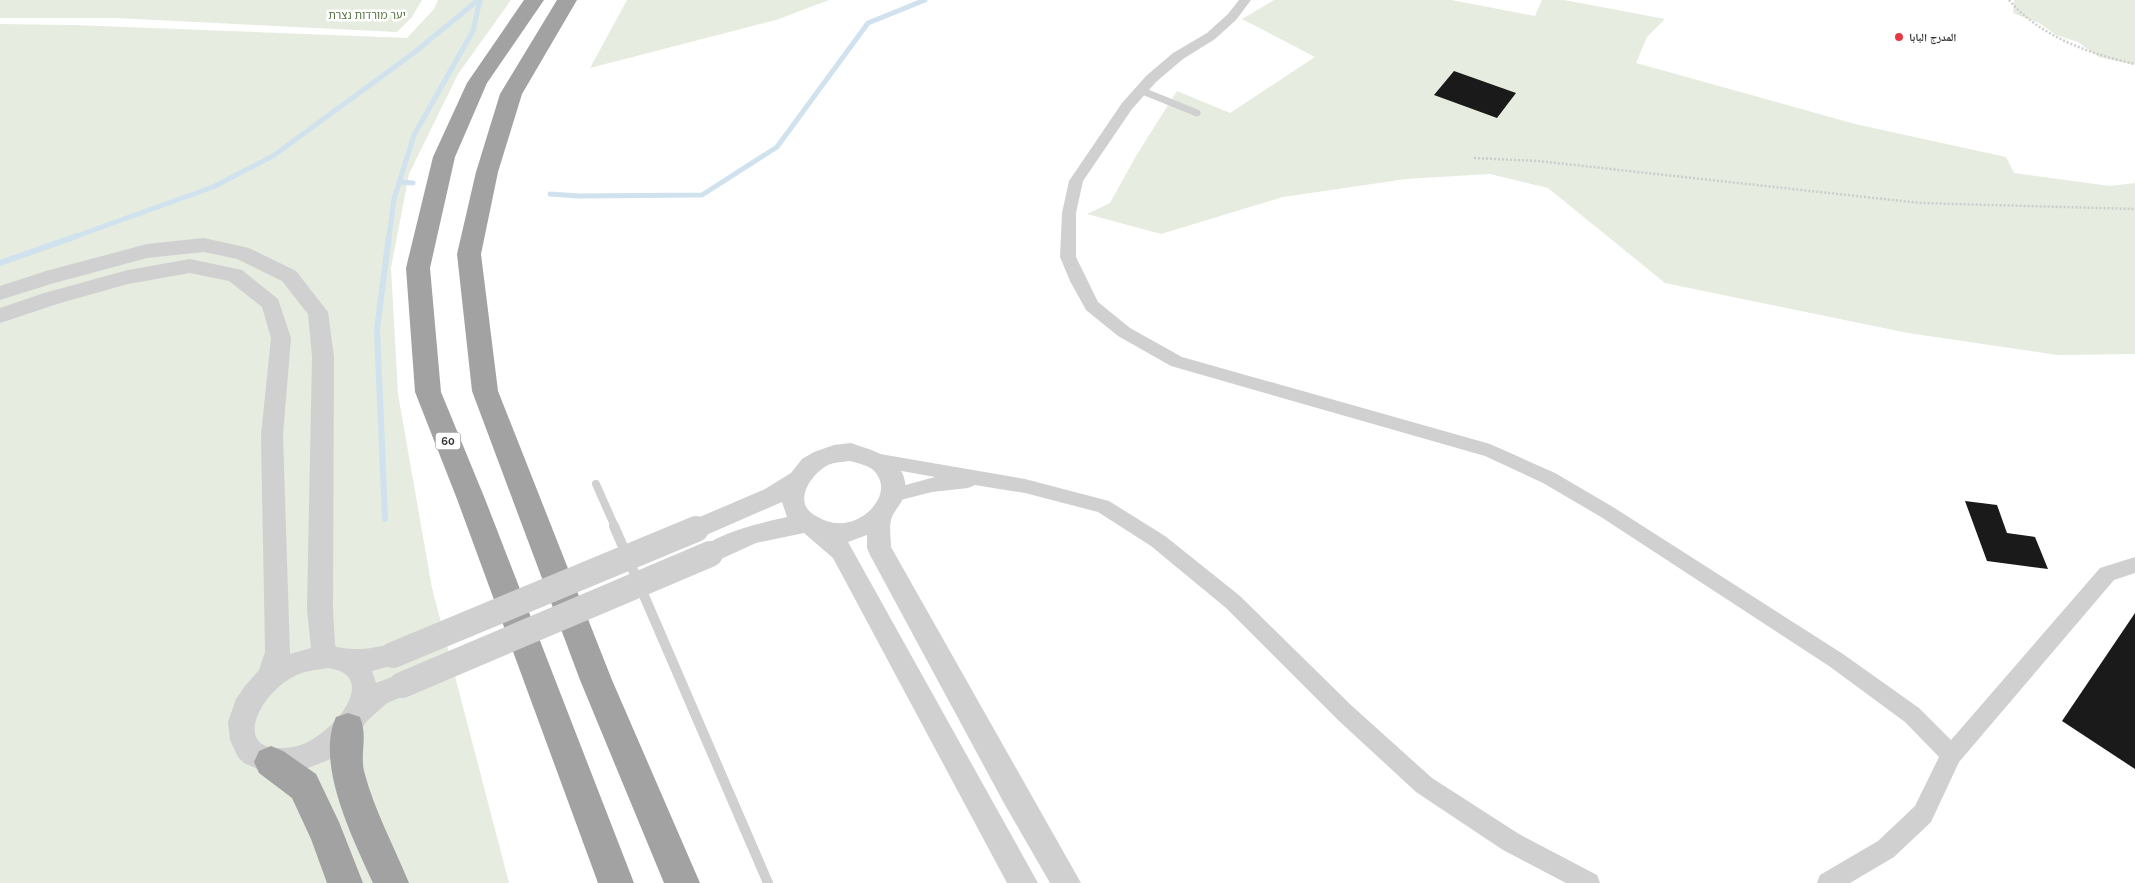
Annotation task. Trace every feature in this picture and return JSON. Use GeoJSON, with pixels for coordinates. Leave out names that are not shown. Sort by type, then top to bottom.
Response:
{"type":"FeatureCollection","features":[{"type":"Feature","properties":{"kind":"highway","name":"60"},"geometry":{"type":"LineString","coordinates":[[534,0],[477,83],[444,157],[418,268],[428,392],[616,883]]}},
{"type":"Feature","properties":{"kind":"highway"},"geometry":{"type":"LineString","coordinates":[[567,0],[511,94],[487,172],[468,254],[485,391],[596,680],[682,883]]}},
{"type":"Feature","properties":{"kind":"highway"},"geometry":{"type":"LineString","coordinates":[[354,720],[347,768],[368,832],[391,883]]}},
{"type":"Feature","properties":{"kind":"highway"},"geometry":{"type":"LineString","coordinates":[[271,762],[304,786],[327,834],[345,883]]}},
{"type":"Feature","properties":{"kind":"street"},"geometry":{"type":"LineString","coordinates":[[1245,0],[1232,18],[1211,36],[1178,56],[1140,90],[1076,181],[1069,213],[1068,256],[1078,281],[1092,306],[1124,332],[1177,362],[1490,452],[1548,478],[1607,512],[1836,660],[1912,715],[1951,755]]}},
{"type":"Feature","properties":{"kind":"street"},"geometry":{"type":"LineString","coordinates":[[0,292],[147,251],[204,245],[242,253],[289,276],[318,312],[323,357],[320,609],[322,644],[336,658],[357,669],[363,681],[364,696],[354,720]]}},
{"type":"Feature","properties":{"kind":"street"},"geometry":{"type":"LineString","coordinates":[[0,316],[51,298],[128,277],[190,266],[235,275],[271,304],[282,338],[272,435],[278,652],[270,678]]}},
{"type":"Feature","properties":{"kind":"street"},"geometry":{"type":"LineString","coordinates":[[880,461],[889,471],[893,482],[893,494],[888,507],[879,518],[866,526],[848,532],[830,533],[810,526],[752,534],[710,554],[378,695],[333,742],[315,754],[292,761],[271,762],[254,756],[243,743],[240,728],[244,711],[254,694],[270,678],[288,666],[308,659],[370,660],[393,655],[773,496],[796,480],[806,468],[819,459],[834,454],[851,452],[866,455],[880,461],[1025,486],[1103,506],[1158,541],[1233,602],[1346,713],[1424,785],[1511,842],[1588,883]]}},
{"type":"Feature","properties":{"kind":"street"},"geometry":{"type":"LineString","coordinates":[[893,494],[932,485],[986,478]]}},
{"type":"Feature","properties":{"kind":"street"},"geometry":{"type":"LineString","coordinates":[[796,480],[792,494],[794,507],[801,519],[842,551],[1023,883]]}},
{"type":"Feature","properties":{"kind":"street"},"geometry":{"type":"LineString","coordinates":[[879,518],[879,548],[1015,795],[1066,883]]}},
{"type":"Feature","properties":{"kind":"street"},"geometry":{"type":"LineString","coordinates":[[1828,883],[1886,849],[1922,814],[1951,755],[2107,574],[2135,565]]}},
{"type":"Feature","properties":{"kind":"lane"},"geometry":{"type":"LineString","coordinates":[[1140,90],[1197,113]]}},
{"type":"Feature","properties":{"kind":"lane"},"geometry":{"type":"LineString","coordinates":[[596,484],[768,883]]}},
{"type":"Feature","properties":{"kind":"path"},"geometry":{"type":"LineString","coordinates":[[2008,0],[2023,15],[2044,30],[2074,45],[2120,61],[2135,64]]}},
{"type":"Feature","properties":{"kind":"path"},"geometry":{"type":"LineString","coordinates":[[1474,158],[1538,161],[1920,202],[2135,209]]}},
{"type":"Feature","properties":{"kind":"green space","name":"יער מורדות נצרת"},"geometry":{"type":"Polygon","coordinates":[[[0,0],[422,0],[412,17],[397,32],[115,18],[0,18],[0,0]]]}},
{"type":"Feature","properties":{"kind":"green space"},"geometry":{"type":"Polygon","coordinates":[[[438,0],[511,0],[458,74],[409,174],[391,268],[398,394],[432,588],[509,883],[0,883],[0,24],[73,25],[407,38],[434,9],[438,0]]]}},
{"type":"Feature","properties":{"kind":"green space"},"geometry":{"type":"Polygon","coordinates":[[[627,0],[829,0],[776,20],[590,68],[627,0]]]}},
{"type":"Feature","properties":{"kind":"green space"},"geometry":{"type":"Polygon","coordinates":[[[1274,0],[1451,0],[1535,16],[1542,0],[1564,0],[1665,19],[1647,37],[1636,63],[1855,124],[2006,157],[2014,173],[2110,186],[2135,183],[2135,354],[2057,355],[1908,333],[1665,283],[1548,188],[1490,174],[1406,179],[1283,197],[1161,234],[1087,214],[1110,203],[1136,156],[1177,91],[1230,113],[1315,57],[1242,19],[1274,0]]]}},
{"type":"Feature","properties":{"kind":"green space"},"geometry":{"type":"Polygon","coordinates":[[[2014,0],[2135,0],[2135,65],[2099,57],[2078,42],[2056,35],[2039,23],[2013,13],[2014,0]]]}},
{"type":"Feature","properties":{"kind":"building"},"geometry":{"type":"Polygon","coordinates":[[[1454,71],[1516,93],[1497,118],[1434,95],[1454,71]]]}},
{"type":"Feature","properties":{"kind":"building"},"geometry":{"type":"Polygon","coordinates":[[[1965,501],[1997,505],[2007,533],[2035,537],[2048,569],[1987,561],[1965,501]]]}},
{"type":"Feature","properties":{"kind":"building"},"geometry":{"type":"Polygon","coordinates":[[[2135,613],[2135,769],[2062,721],[2135,613]]]}},
{"type":"Feature","properties":{"kind":"waterway"},"geometry":{"type":"LineString","coordinates":[[74,237],[213,187],[273,156],[415,52],[478,0]]}},
{"type":"Feature","properties":{"kind":"waterway"},"geometry":{"type":"LineString","coordinates":[[389,237],[394,199],[414,135],[473,31],[480,0]]}},
{"type":"Feature","properties":{"kind":"waterway"},"geometry":{"type":"LineString","coordinates":[[550,194],[579,196],[702,195],[777,147],[868,23],[925,0]]}},
{"type":"Feature","properties":{"kind":"waterway"},"geometry":{"type":"LineString","coordinates":[[400,182],[413,183]]}},
{"type":"Feature","properties":{"kind":"waterway"},"geometry":{"type":"LineString","coordinates":[[0,263],[77,236]]}},
{"type":"Feature","properties":{"kind":"waterway"},"geometry":{"type":"LineString","coordinates":[[385,519],[377,329],[389,236]]}},
{"type":"Feature","properties":{"kind":"place","name":"المدرج البابا"},"geometry":{"type":"Point","coordinates":[1899,37]}}]}
